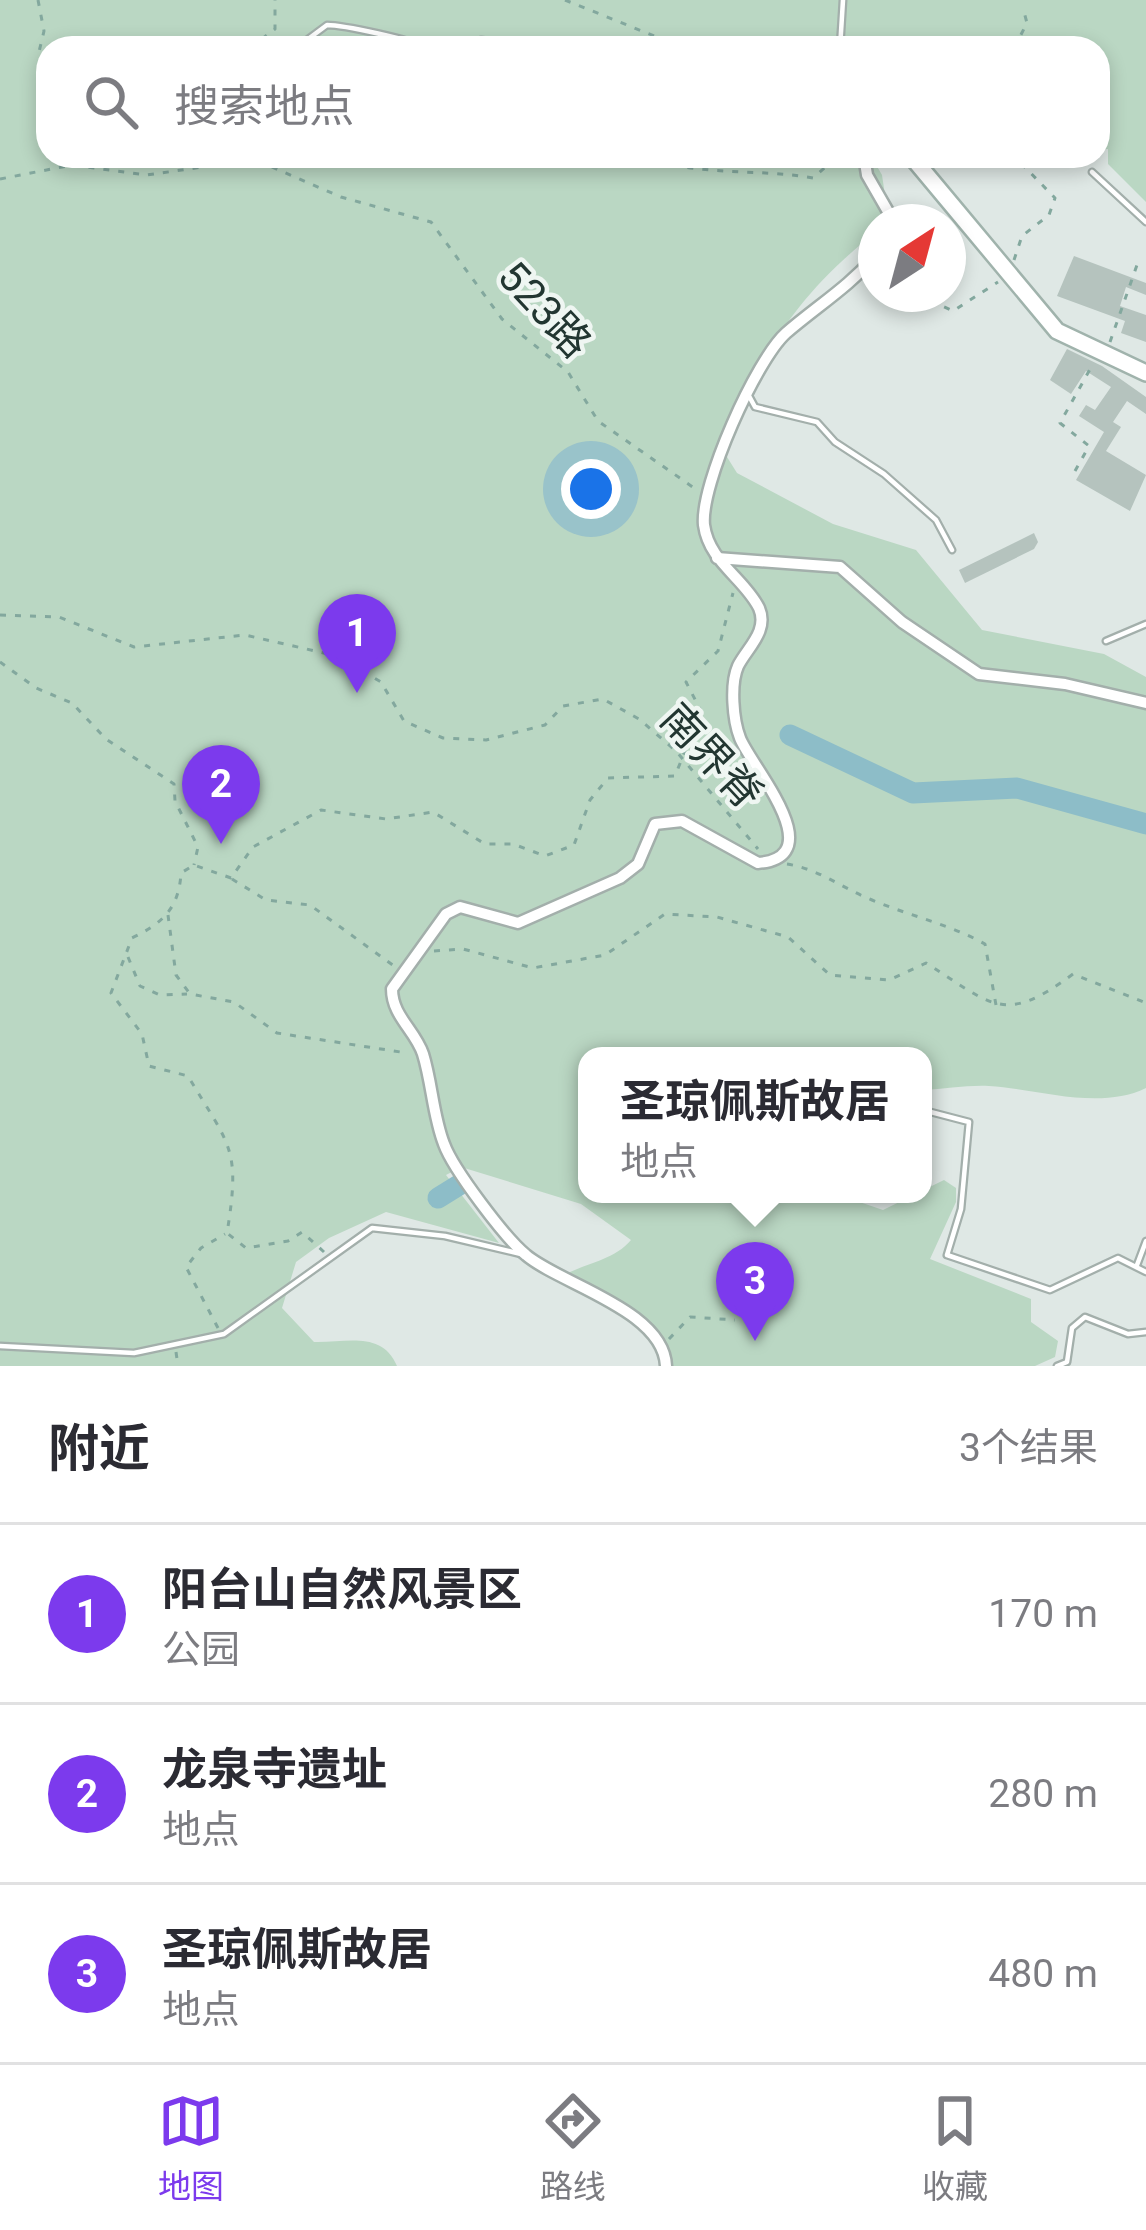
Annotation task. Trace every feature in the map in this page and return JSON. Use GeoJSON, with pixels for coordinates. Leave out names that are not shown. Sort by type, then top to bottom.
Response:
{"type":"FeatureCollection","features":[{"type":"Feature","properties":{"kind":"street"},"geometry":{"type":"LineString","coordinates":[[866,168],[884,204]]}},
{"type":"Feature","properties":{"kind":"street"},"geometry":{"type":"LineString","coordinates":[[921,168],[1057,332],[1146,373]]}},
{"type":"Feature","properties":{"kind":"street"},"geometry":{"type":"LineString","coordinates":[[666,1362],[648,1332],[593,1288],[526,1256],[445,1147],[424,1057],[392,998],[392,989],[446,914],[460,907],[518,923],[620,878],[638,864],[656,824],[682,821],[758,863],[771,862],[786,849],[790,829],[764,772],[740,738],[734,684],[738,667],[760,632],[760,609],[717,558],[704,528],[704,502],[715,462],[783,336],[834,299],[858,274]]}},
{"type":"Feature","properties":{"kind":"street"},"geometry":{"type":"LineString","coordinates":[[717,558],[840,567],[902,622],[979,674],[1065,684],[1146,703]]}},
{"type":"Feature","properties":{"kind":"lane"},"geometry":{"type":"LineString","coordinates":[[841,36],[843,0]]}},
{"type":"Feature","properties":{"kind":"lane"},"geometry":{"type":"LineString","coordinates":[[312,36],[327,25],[382,36]]}},
{"type":"Feature","properties":{"kind":"lane"},"geometry":{"type":"LineString","coordinates":[[1092,172],[1146,221]]}},
{"type":"Feature","properties":{"kind":"lane"},"geometry":{"type":"LineString","coordinates":[[749,396],[755,407],[817,422],[835,442],[884,474],[936,520],[952,550]]}},
{"type":"Feature","properties":{"kind":"lane"},"geometry":{"type":"LineString","coordinates":[[1106,641],[1146,624]]}},
{"type":"Feature","properties":{"kind":"lane"},"geometry":{"type":"LineString","coordinates":[[932,1112],[969,1122],[961,1209],[947,1256],[1050,1290],[1118,1258],[1146,1272]]}},
{"type":"Feature","properties":{"kind":"lane"},"geometry":{"type":"LineString","coordinates":[[0,1346],[134,1353],[213,1336],[372,1228],[445,1236],[526,1256]]}},
{"type":"Feature","properties":{"kind":"lane"},"geometry":{"type":"LineString","coordinates":[[1137,1264],[1146,1241]]}},
{"type":"Feature","properties":{"kind":"lane"},"geometry":{"type":"LineString","coordinates":[[1057,1366],[1066,1362],[1072,1328],[1085,1317],[1128,1334],[1146,1332]]}},
{"type":"Feature","properties":{"kind":"path"},"geometry":{"type":"LineString","coordinates":[[38,0],[43,36]]}},
{"type":"Feature","properties":{"kind":"path"},"geometry":{"type":"LineString","coordinates":[[266,36],[275,29],[275,0]]}},
{"type":"Feature","properties":{"kind":"path"},"geometry":{"type":"LineString","coordinates":[[565,0],[654,36]]}},
{"type":"Feature","properties":{"kind":"path"},"geometry":{"type":"LineString","coordinates":[[1020,36],[1027,23],[1024,12]]}},
{"type":"Feature","properties":{"kind":"path"},"geometry":{"type":"LineString","coordinates":[[0,179],[57,168]]}},
{"type":"Feature","properties":{"kind":"path"},"geometry":{"type":"LineString","coordinates":[[94,168],[147,175],[193,168]]}},
{"type":"Feature","properties":{"kind":"path","name":"523路"},"geometry":{"type":"LineString","coordinates":[[274,168],[340,197],[431,221],[502,319],[568,372],[598,421],[694,488],[704,502]]}},
{"type":"Feature","properties":{"kind":"path"},"geometry":{"type":"LineString","coordinates":[[672,168],[760,168],[813,178],[824,168]]}},
{"type":"Feature","properties":{"kind":"path"},"geometry":{"type":"LineString","coordinates":[[966,302],[1007,274],[1022,236],[1049,215],[1054,198],[1025,168]]}},
{"type":"Feature","properties":{"kind":"path"},"geometry":{"type":"LineString","coordinates":[[1075,471],[1089,446],[1060,423],[1102,353],[1137,265]]}},
{"type":"Feature","properties":{"kind":"path"},"geometry":{"type":"LineString","coordinates":[[231,878],[253,847],[321,810],[386,819],[433,812],[485,844],[513,844],[545,856],[574,845],[590,800],[608,778],[674,776],[701,711],[686,682],[718,651],[735,583]]}},
{"type":"Feature","properties":{"kind":"path","name":"南界脊"},"geometry":{"type":"LineString","coordinates":[[0,615],[59,616],[134,646],[244,635],[337,656],[381,682],[404,721],[442,738],[486,740],[545,724],[563,706],[603,699],[639,719],[771,862],[812,868],[848,890],[953,926],[986,944],[996,1005]]}},
{"type":"Feature","properties":{"kind":"path"},"geometry":{"type":"LineString","coordinates":[[0,662],[36,688],[72,703],[106,739],[174,784],[175,801],[199,847],[194,865],[181,873],[179,898],[159,924],[132,938],[111,994],[142,1034],[149,1066],[188,1076],[230,1138],[233,1194],[227,1233]]}},
{"type":"Feature","properties":{"kind":"path"},"geometry":{"type":"LineString","coordinates":[[194,865],[231,878],[266,900],[310,905],[405,977]]}},
{"type":"Feature","properties":{"kind":"path"},"geometry":{"type":"LineString","coordinates":[[168,913],[176,975],[190,994]]}},
{"type":"Feature","properties":{"kind":"path"},"geometry":{"type":"LineString","coordinates":[[421,952],[463,949],[533,968],[604,955],[665,914],[717,917],[788,938],[830,975],[889,980],[926,963],[996,1005],[1034,1004],[1073,974],[1146,1003]]}},
{"type":"Feature","properties":{"kind":"path"},"geometry":{"type":"LineString","coordinates":[[127,956],[140,986],[160,994],[190,994],[233,1003],[277,1033],[424,1057]]}},
{"type":"Feature","properties":{"kind":"path"},"geometry":{"type":"LineString","coordinates":[[227,1233],[246,1248],[288,1241],[302,1232],[329,1258]]}},
{"type":"Feature","properties":{"kind":"path"},"geometry":{"type":"LineString","coordinates":[[213,1336],[219,1326],[186,1268],[201,1248],[227,1233]]}},
{"type":"Feature","properties":{"kind":"path"},"geometry":{"type":"LineString","coordinates":[[666,1362],[670,1336],[690,1317],[735,1320]]}},
{"type":"Feature","properties":{"kind":"path"},"geometry":{"type":"LineString","coordinates":[[177,1344],[178,1366]]}},
{"type":"Feature","properties":{"kind":"green space"},"geometry":{"type":"Polygon","coordinates":[[[0,0],[1146,0],[1146,202],[1110,166],[1110,36],[36,36],[36,168],[878,168],[886,204],[858,204],[858,247],[783,329],[751,384],[722,449],[737,473],[833,524],[916,550],[982,630],[1104,654],[1146,677],[1146,1088],[1109,1098],[989,1086],[932,1089],[932,1047],[578,1047],[578,1203],[862,1203],[883,1210],[897,1203],[932,1203],[932,1186],[944,1180],[956,1188],[956,1202],[930,1259],[1031,1299],[1031,1322],[1058,1341],[1055,1357],[1035,1366],[669,1366],[641,1323],[614,1300],[568,1273],[610,1256],[631,1240],[581,1204],[461,1167],[446,1175],[499,1243],[386,1212],[329,1238],[296,1262],[282,1308],[314,1342],[372,1343],[382,1347],[397,1366],[0,1366],[0,0]]]}},
{"type":"Feature","properties":{"kind":"building"},"geometry":{"type":"Polygon","coordinates":[[[1074,256],[1146,283],[1146,295],[1126,287],[1120,306],[1146,315],[1146,342],[1121,333],[1125,321],[1057,296],[1074,256]]]}},
{"type":"Feature","properties":{"kind":"building"},"geometry":{"type":"Polygon","coordinates":[[[1067,349],[1102,366],[1146,397],[1146,414],[1127,401],[1113,422],[1121,427],[1106,451],[1146,475],[1130,511],[1076,480],[1104,432],[1079,416],[1086,405],[1095,410],[1111,387],[1086,371],[1071,394],[1050,380],[1067,349]]]}},
{"type":"Feature","properties":{"kind":"building"},"geometry":{"type":"Polygon","coordinates":[[[1034,533],[1038,542],[1034,549],[965,583],[959,570],[1034,533]]]}},
{"type":"Feature","properties":{"kind":"waterway"},"geometry":{"type":"LineString","coordinates":[[790,735],[913,793],[1017,788],[1146,824]]}},
{"type":"Feature","properties":{"kind":"waterway"},"geometry":{"type":"LineString","coordinates":[[438,1198],[459,1185]]}},
{"type":"Feature","properties":{"kind":"place","name":"阳台山自然风景区"},"geometry":{"type":"Point","coordinates":[357,693]}},
{"type":"Feature","properties":{"kind":"place","name":"龙泉寺遗址"},"geometry":{"type":"Point","coordinates":[221,844]}},
{"type":"Feature","properties":{"kind":"place","name":"圣琼佩斯故居"},"geometry":{"type":"Point","coordinates":[755,1341]}}]}
